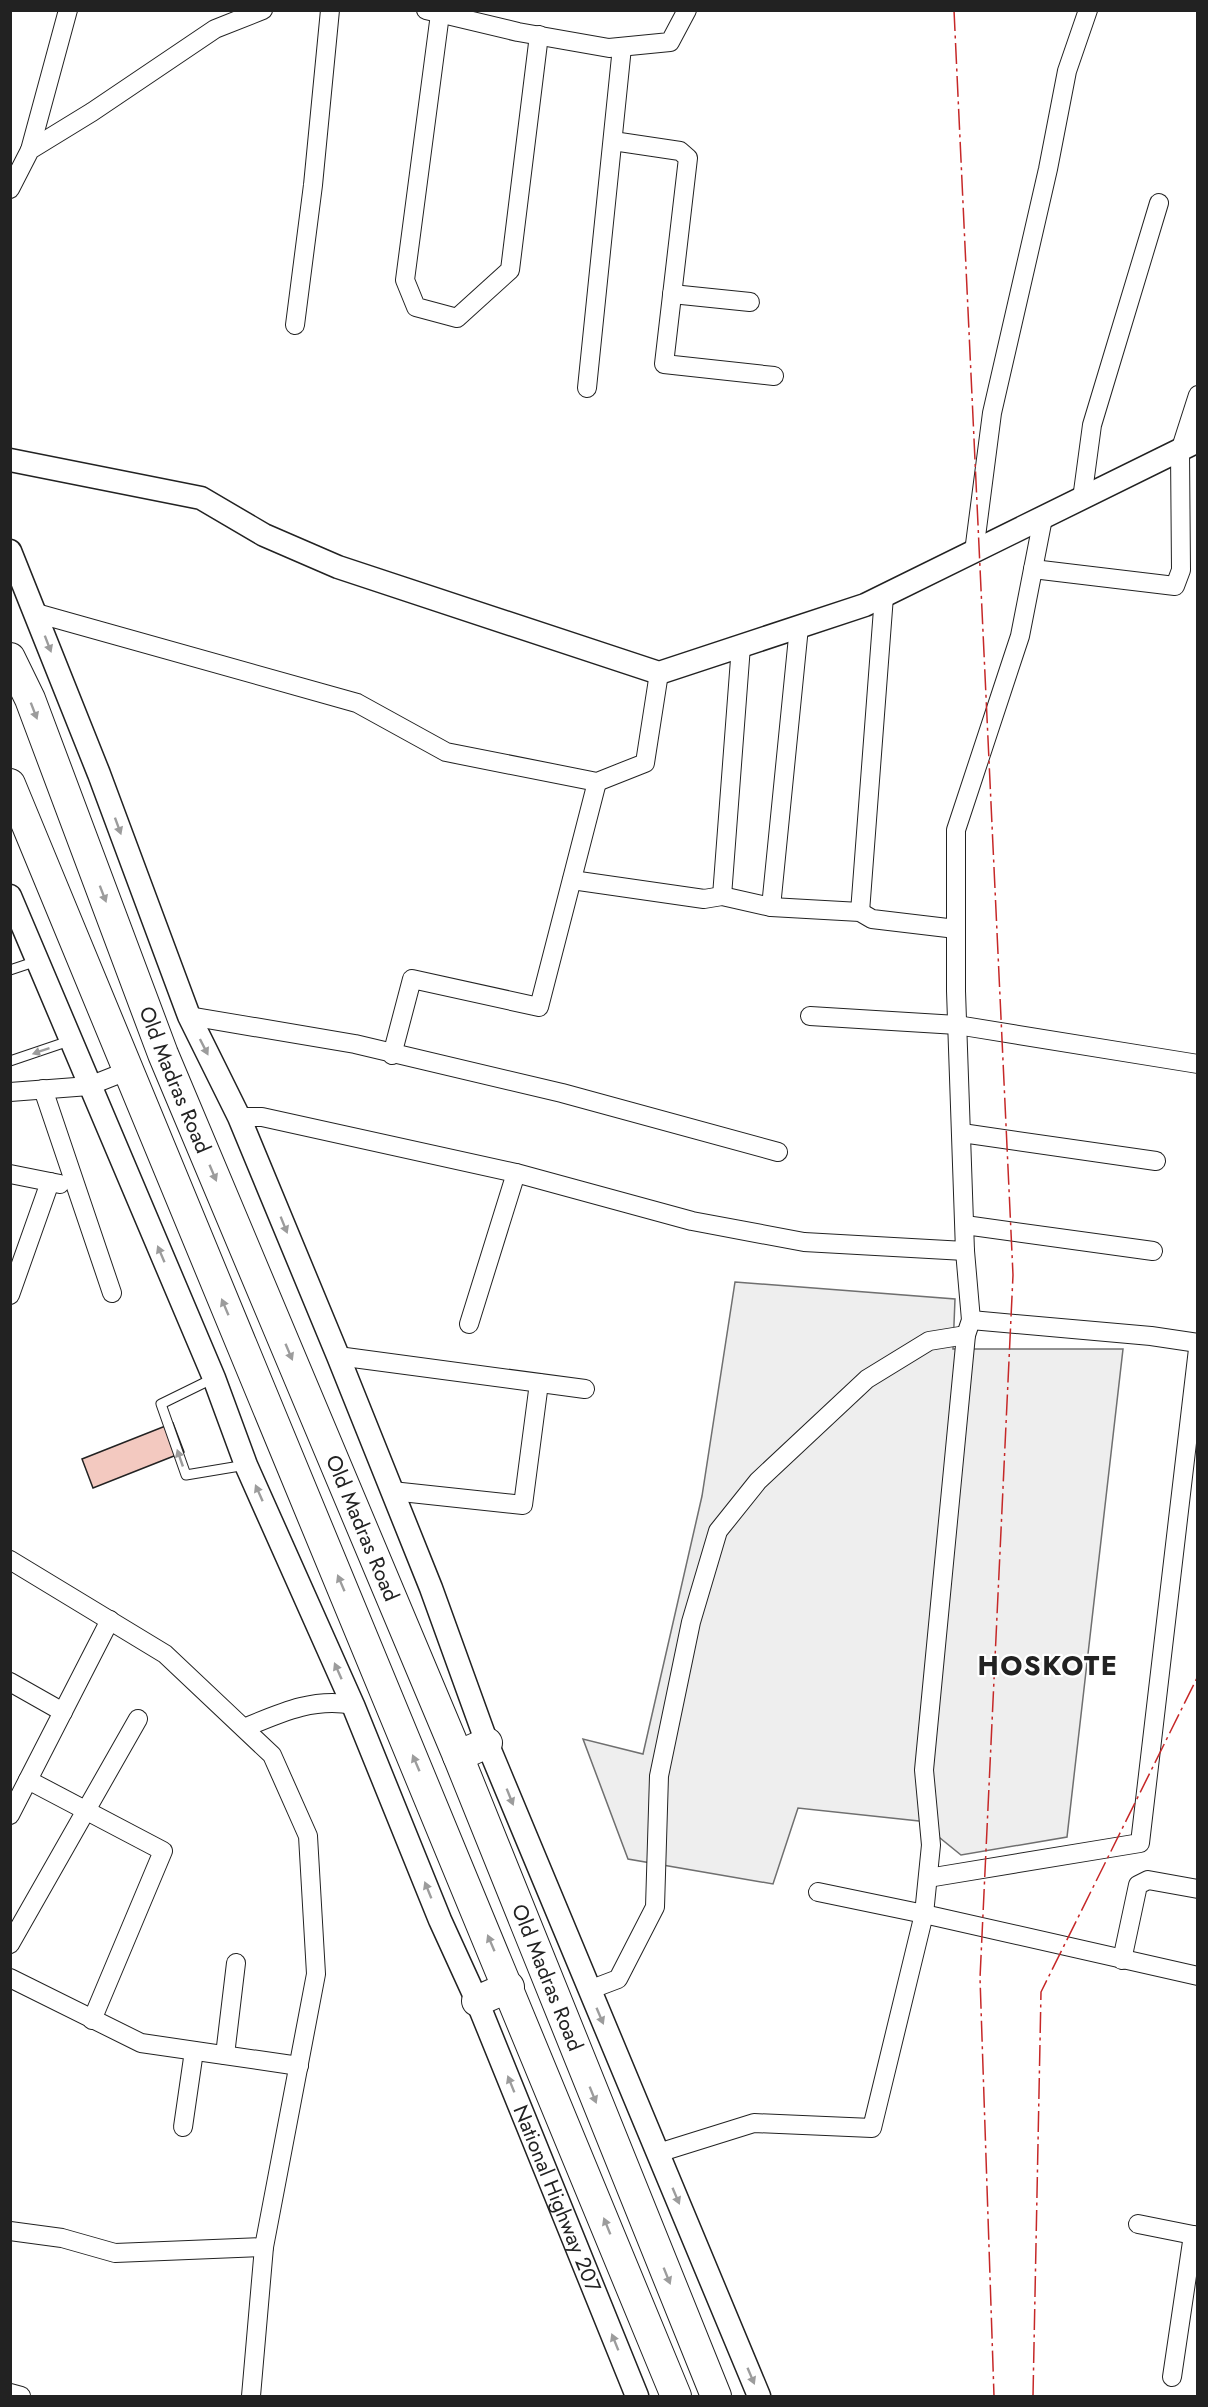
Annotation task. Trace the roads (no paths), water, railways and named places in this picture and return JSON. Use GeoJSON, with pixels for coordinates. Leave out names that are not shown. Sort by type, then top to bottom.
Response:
{"type":"FeatureCollection","features":[{"type":"Feature","properties":{"kind":"highway","name":"Old Madras Road"},"geometry":{"type":"LineString","coordinates":[[10,658],[30,699],[163,1054],[458,1756],[716,2397]]}},
{"type":"Feature","properties":{"kind":"highway","name":"Old Madras Road"},"geometry":{"type":"LineString","coordinates":[[10,784],[126,1071],[509,1987],[676,2397]]}},
{"type":"Feature","properties":{"kind":"highway"},"geometry":{"type":"LineString","coordinates":[[458,1756],[487,1743]]}},
{"type":"Feature","properties":{"kind":"highway"},"geometry":{"type":"LineString","coordinates":[[477,2001],[509,1987]]}},
{"type":"Feature","properties":{"kind":"street"},"geometry":{"type":"LineString","coordinates":[[10,189],[30,150],[68,10]]}},
{"type":"Feature","properties":{"kind":"street"},"geometry":{"type":"LineString","coordinates":[[30,150],[92,112],[215,29],[263,10]]}},
{"type":"Feature","properties":{"kind":"street"},"geometry":{"type":"LineString","coordinates":[[295,325],[313,184],[330,10]]}},
{"type":"Feature","properties":{"kind":"street"},"geometry":{"type":"LineString","coordinates":[[539,35],[510,270],[457,318],[416,307],[405,280],[433,12],[463,15],[539,35],[609,48],[670,42],[687,10]]}},
{"type":"Feature","properties":{"kind":"street"},"geometry":{"type":"LineString","coordinates":[[974,552],[992,413],[1048,169],[1067,71],[1088,10]]}},
{"type":"Feature","properties":{"kind":"street"},"geometry":{"type":"LineString","coordinates":[[586,388],[622,47]]}},
{"type":"Feature","properties":{"kind":"street"},"geometry":{"type":"LineString","coordinates":[[613,141],[680,151],[688,158],[664,364],[774,376]]}},
{"type":"Feature","properties":{"kind":"street"},"geometry":{"type":"LineString","coordinates":[[1082,499],[1092,425],[1159,203]]}},
{"type":"Feature","properties":{"kind":"street"},"geometry":{"type":"LineString","coordinates":[[672,294],[750,302]]}},
{"type":"Feature","properties":{"kind":"street"},"geometry":{"type":"LineString","coordinates":[[1033,569],[1175,586],[1181,570],[1189,446],[1197,395]]}},
{"type":"Feature","properties":{"kind":"street"},"geometry":{"type":"LineString","coordinates":[[10,460],[201,498],[264,535],[338,567],[659,673],[865,605],[1189,446]]}},
{"type":"Feature","properties":{"kind":"street"},"geometry":{"type":"LineString","coordinates":[[658,2153],[754,2123],[872,2128],[924,1914],[931,1845],[924,1770],[968,1327],[957,1025],[956,830],[1020,636],[1043,518]]}},
{"type":"Feature","properties":{"kind":"street"},"geometry":{"type":"LineString","coordinates":[[10,551],[36,613],[189,1016],[239,1117],[338,1356],[431,1588],[487,1743],[759,2397]]}},
{"type":"Feature","properties":{"kind":"street"},"geometry":{"type":"LineString","coordinates":[[860,912],[884,596]]}},
{"type":"Feature","properties":{"kind":"street"},"geometry":{"type":"LineString","coordinates":[[36,613],[357,703],[446,752],[597,782],[645,763],[659,673]]}},
{"type":"Feature","properties":{"kind":"street"},"geometry":{"type":"LineString","coordinates":[[771,907],[800,627]]}},
{"type":"Feature","properties":{"kind":"street"},"geometry":{"type":"LineString","coordinates":[[722,896],[741,646]]}},
{"type":"Feature","properties":{"kind":"street"},"geometry":{"type":"LineString","coordinates":[[392,1055],[412,979],[539,1007],[597,782]]}},
{"type":"Feature","properties":{"kind":"street"},"geometry":{"type":"LineString","coordinates":[[572,880],[704,899],[722,896],[771,907],[860,912],[873,919],[956,929]]}},
{"type":"Feature","properties":{"kind":"street","name":"National Highway 207"},"geometry":{"type":"LineString","coordinates":[[10,896],[214,1378],[246,1465],[353,1705],[440,1920],[477,2001],[637,2397]]}},
{"type":"Feature","properties":{"kind":"street"},"geometry":{"type":"LineString","coordinates":[[189,1016],[355,1044],[392,1055],[562,1093],[778,1152]]}},
{"type":"Feature","properties":{"kind":"street"},"geometry":{"type":"LineString","coordinates":[[810,1016],[957,1025],[1197,1064]]}},
{"type":"Feature","properties":{"kind":"street"},"geometry":{"type":"LineString","coordinates":[[10,1092],[89,1086],[126,1071]]}},
{"type":"Feature","properties":{"kind":"street"},"geometry":{"type":"LineString","coordinates":[[43,1089],[112,1293]]}},
{"type":"Feature","properties":{"kind":"street"},"geometry":{"type":"LineString","coordinates":[[239,1117],[262,1118],[516,1173],[692,1221],[804,1242],[965,1251]]}},
{"type":"Feature","properties":{"kind":"street"},"geometry":{"type":"LineString","coordinates":[[962,1133],[1156,1161]]}},
{"type":"Feature","properties":{"kind":"street"},"geometry":{"type":"LineString","coordinates":[[469,1323],[516,1173]]}},
{"type":"Feature","properties":{"kind":"street"},"geometry":{"type":"LineString","coordinates":[[10,1174],[76,1188]]}},
{"type":"Feature","properties":{"kind":"street"},"geometry":{"type":"LineString","coordinates":[[10,1295],[50,1182]]}},
{"type":"Feature","properties":{"kind":"street"},"geometry":{"type":"LineString","coordinates":[[965,1225],[1153,1251]]}},
{"type":"Feature","properties":{"kind":"street"},"geometry":{"type":"LineString","coordinates":[[589,1990],[618,1979],[656,1907],[659,1776],[691,1622],[718,1531],[758,1481],[867,1379],[929,1341],[968,1327],[1197,1343]]}},
{"type":"Feature","properties":{"kind":"street"},"geometry":{"type":"LineString","coordinates":[[928,1878],[1140,1843],[1197,1349]]}},
{"type":"Feature","properties":{"kind":"street"},"geometry":{"type":"LineString","coordinates":[[338,1356],[585,1389]]}},
{"type":"Feature","properties":{"kind":"street"},"geometry":{"type":"LineString","coordinates":[[392,1491],[522,1505],[539,1383]]}},
{"type":"Feature","properties":{"kind":"street"},"geometry":{"type":"LineString","coordinates":[[10,1560],[165,1654],[272,1755],[308,1836],[316,1974],[264,2247],[251,2397]]}},
{"type":"Feature","properties":{"kind":"street"},"geometry":{"type":"LineString","coordinates":[[10,1815],[110,1620]]}},
{"type":"Feature","properties":{"kind":"street"},"geometry":{"type":"LineString","coordinates":[[10,1682],[63,1712]]}},
{"type":"Feature","properties":{"kind":"street"},"geometry":{"type":"LineString","coordinates":[[244,1728],[293,1709],[323,1702],[353,1705]]}},
{"type":"Feature","properties":{"kind":"street"},"geometry":{"type":"LineString","coordinates":[[10,1944],[138,1719]]}},
{"type":"Feature","properties":{"kind":"street"},"geometry":{"type":"LineString","coordinates":[[28,1780],[163,1851],[92,2020]]}},
{"type":"Feature","properties":{"kind":"street"},"geometry":{"type":"LineString","coordinates":[[1122,1959],[1138,1885],[1148,1880],[1197,1890]]}},
{"type":"Feature","properties":{"kind":"street"},"geometry":{"type":"LineString","coordinates":[[818,1892],[1197,1976]]}},
{"type":"Feature","properties":{"kind":"street"},"geometry":{"type":"LineString","coordinates":[[225,2055],[236,1963]]}},
{"type":"Feature","properties":{"kind":"street"},"geometry":{"type":"LineString","coordinates":[[10,1978],[141,2043],[299,2066]]}},
{"type":"Feature","properties":{"kind":"street"},"geometry":{"type":"LineString","coordinates":[[183,2127],[194,2050]]}},
{"type":"Feature","properties":{"kind":"street"},"geometry":{"type":"LineString","coordinates":[[1138,2224],[1195,2235],[1172,2377]]}},
{"type":"Feature","properties":{"kind":"street"},"geometry":{"type":"LineString","coordinates":[[10,2231],[62,2238],[115,2253],[264,2247]]}},
{"type":"Feature","properties":{"kind":"street"},"geometry":{"type":"LineString","coordinates":[[10,2393],[21,2397]]}},
{"type":"Feature","properties":{"kind":"lane"},"geometry":{"type":"LineString","coordinates":[[10,970],[38,961]]}},
{"type":"Feature","properties":{"kind":"lane"},"geometry":{"type":"LineString","coordinates":[[10,1061],[72,1040]]}},
{"type":"Feature","properties":{"kind":"lane"},"geometry":{"type":"LineString","coordinates":[[214,1378],[161,1404],[186,1475],[246,1465]]}},
{"type":"Feature","properties":{"kind":"district","name":"HOSKOTE"},"geometry":{"type":"Point","coordinates":[1048,1666]}}]}
